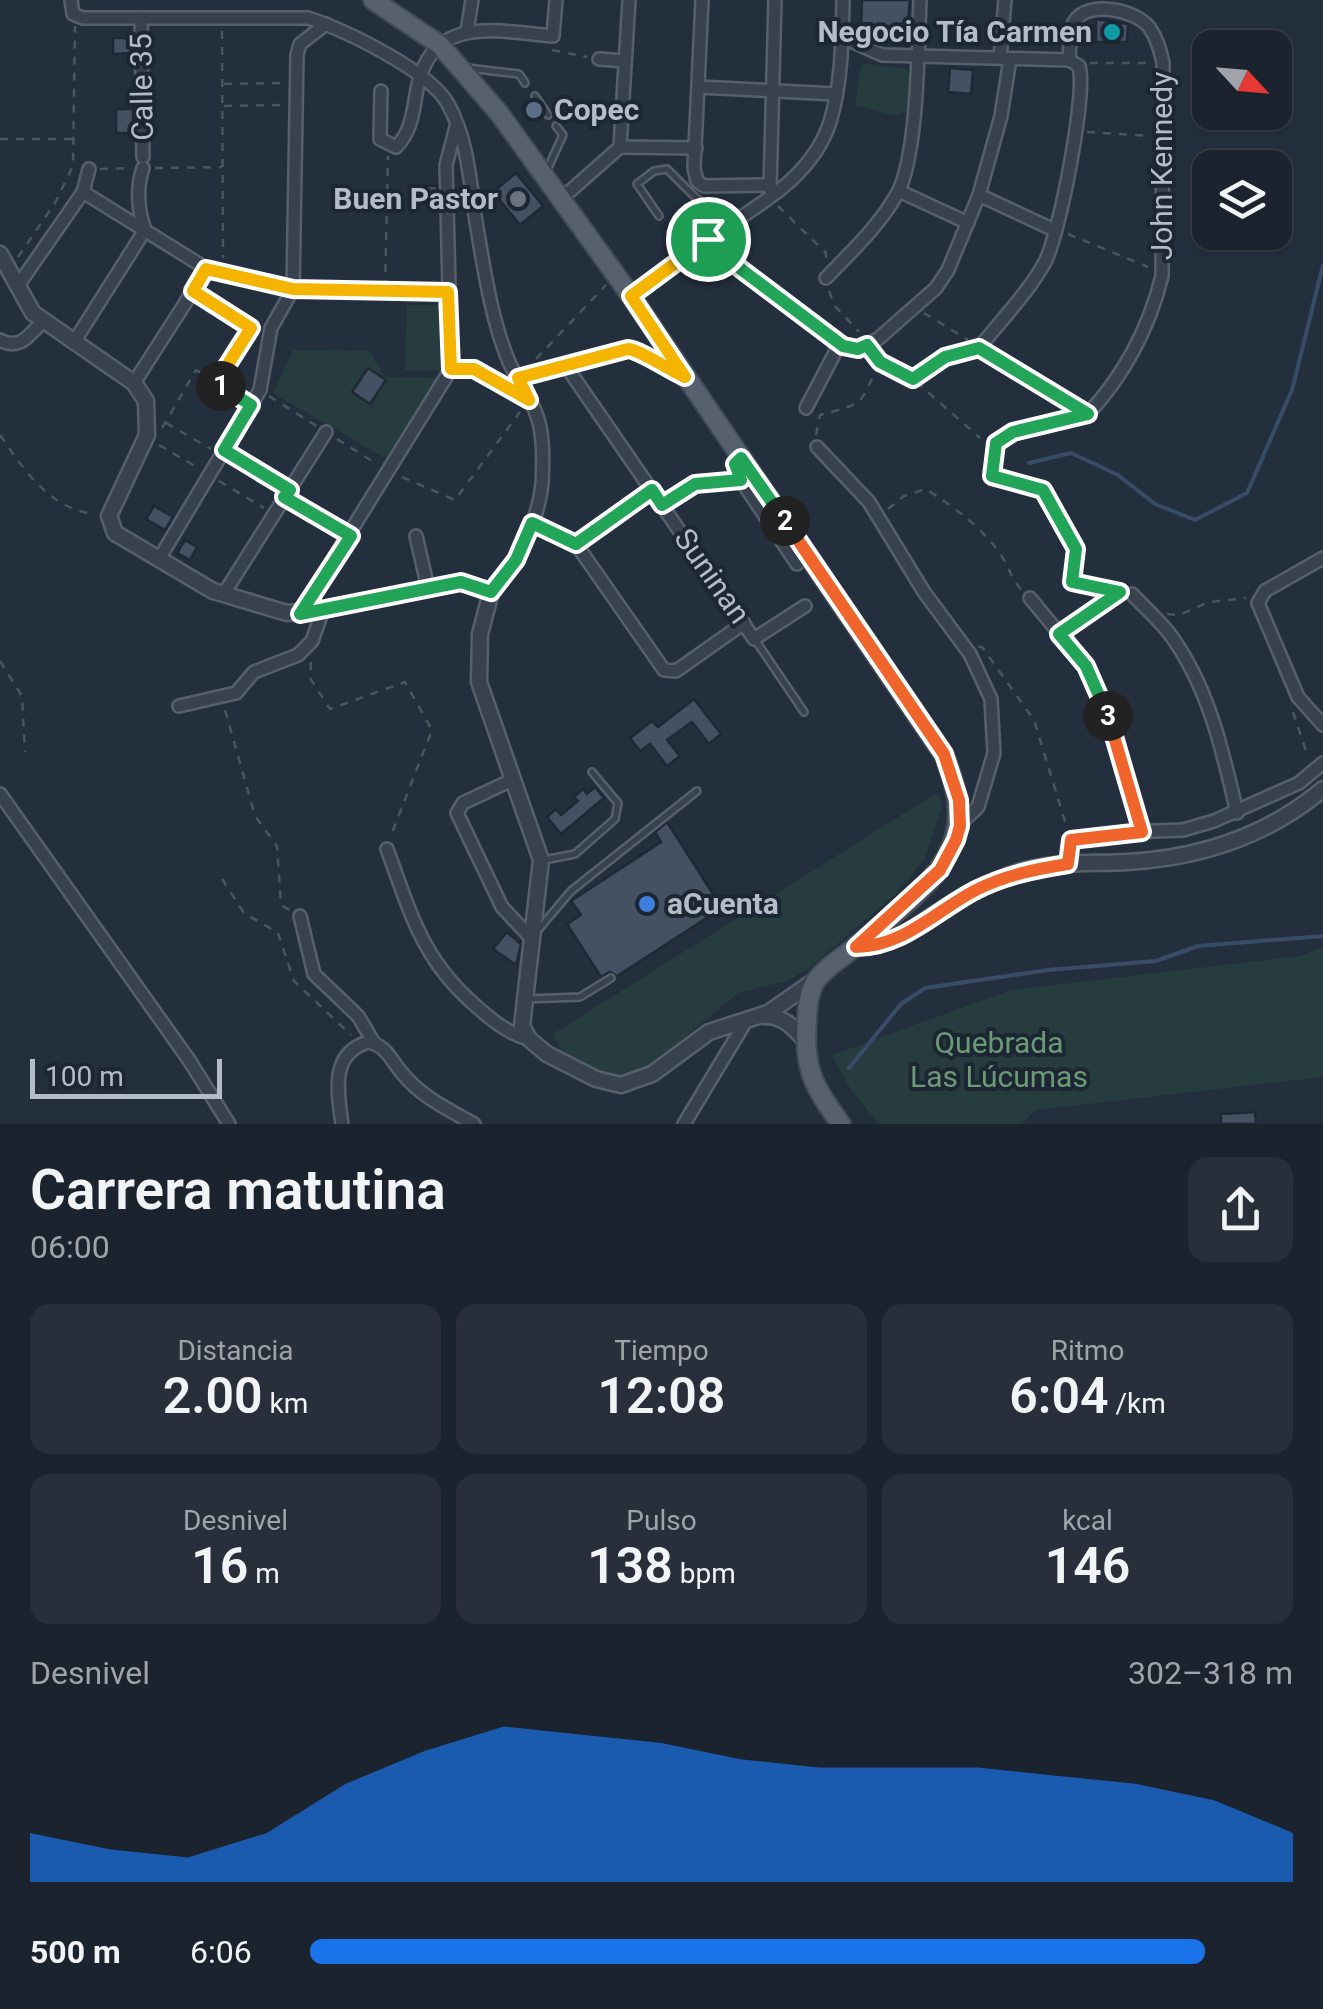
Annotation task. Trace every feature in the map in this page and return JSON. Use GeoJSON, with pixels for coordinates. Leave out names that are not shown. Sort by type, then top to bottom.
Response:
{"type":"FeatureCollection","features":[{"type":"Feature","properties":{"kind":"main road"},"geometry":{"type":"LineString","coordinates":[[373,0],[440,45],[499,112],[631,296],[944,754],[954,778],[960,826],[940,870],[816,980],[808,1006],[805,1040],[811,1078],[841,1124]]}},
{"type":"Feature","properties":{"kind":"street"},"geometry":{"type":"LineString","coordinates":[[71,0],[75,16],[308,18],[420,73],[448,102],[469,163],[495,318],[509,362],[538,416],[542,446],[542,486],[532,523],[516,560],[491,592],[480,634],[479,682],[541,860],[523,1000],[522,1026],[529,1039]]}},
{"type":"Feature","properties":{"kind":"street"},"geometry":{"type":"LineString","coordinates":[[467,30],[472,0]]}},
{"type":"Feature","properties":{"kind":"street"},"geometry":{"type":"LineString","coordinates":[[381,91],[380,139],[396,147],[408,135],[420,73],[440,45],[467,30],[553,36],[556,0]]}},
{"type":"Feature","properties":{"kind":"street"},"geometry":{"type":"LineString","coordinates":[[620,148],[629,0]]}},
{"type":"Feature","properties":{"kind":"street"},"geometry":{"type":"LineString","coordinates":[[702,0],[694,176],[704,186],[770,191]]}},
{"type":"Feature","properties":{"kind":"street"},"geometry":{"type":"LineString","coordinates":[[770,191],[775,0]]}},
{"type":"Feature","properties":{"kind":"street"},"geometry":{"type":"LineString","coordinates":[[631,296],[799,172],[822,140],[836,94],[843,0]]}},
{"type":"Feature","properties":{"kind":"street"},"geometry":{"type":"LineString","coordinates":[[826,278],[878,223],[899,191],[909,162],[920,0]]}},
{"type":"Feature","properties":{"kind":"street"},"geometry":{"type":"LineString","coordinates":[[708,239],[742,270],[851,349],[867,345],[915,307],[936,288],[948,270],[980,196],[1001,116],[1005,0]]}},
{"type":"Feature","properties":{"kind":"street","name":"John Kennedy"},"geometry":{"type":"LineString","coordinates":[[1074,63],[1072,24],[1078,16],[1098,6],[1130,13],[1146,23],[1155,36],[1163,63],[1162,276],[1136,347],[1112,388],[1088,414]]}},
{"type":"Feature","properties":{"kind":"street","name":"Calle 35"},"geometry":{"type":"LineString","coordinates":[[141,18],[140,215],[145,230]]}},
{"type":"Feature","properties":{"kind":"street"},"geometry":{"type":"LineString","coordinates":[[158,560],[260,390],[271,328],[293,289],[297,55],[300,44],[326,24]]}},
{"type":"Feature","properties":{"kind":"street"},"geometry":{"type":"LineString","coordinates":[[842,37],[882,55],[1074,63],[1081,74],[1076,130],[1053,245],[1037,276],[979,348]]}},
{"type":"Feature","properties":{"kind":"street"},"geometry":{"type":"LineString","coordinates":[[599,59],[625,61]]}},
{"type":"Feature","properties":{"kind":"street"},"geometry":{"type":"LineString","coordinates":[[700,86],[836,94]]}},
{"type":"Feature","properties":{"kind":"street"},"geometry":{"type":"LineString","coordinates":[[300,614],[451,369],[446,165],[456,127]]}},
{"type":"Feature","properties":{"kind":"street"},"geometry":{"type":"LineString","coordinates":[[560,200],[620,148],[696,148]]}},
{"type":"Feature","properties":{"kind":"street"},"geometry":{"type":"LineString","coordinates":[[17,288],[83,192],[89,169]]}},
{"type":"Feature","properties":{"kind":"street"},"geometry":{"type":"LineString","coordinates":[[899,191],[968,223]]}},
{"type":"Feature","properties":{"kind":"street"},"geometry":{"type":"LineString","coordinates":[[83,192],[206,269],[293,289]]}},
{"type":"Feature","properties":{"kind":"street"},"geometry":{"type":"LineString","coordinates":[[980,196],[1054,230]]}},
{"type":"Feature","properties":{"kind":"street"},"geometry":{"type":"LineString","coordinates":[[74,342],[145,230]]}},
{"type":"Feature","properties":{"kind":"street"},"geometry":{"type":"LineString","coordinates":[[0,254],[26,304],[42,322],[134,382],[146,400],[147,434],[109,516],[116,532],[158,560],[223,594],[287,613],[323,610],[461,582],[491,592]]}},
{"type":"Feature","properties":{"kind":"street"},"geometry":{"type":"LineString","coordinates":[[134,382],[206,269]]}},
{"type":"Feature","properties":{"kind":"street"},"geometry":{"type":"LineString","coordinates":[[193,291],[251,328]]}},
{"type":"Feature","properties":{"kind":"street"},"geometry":{"type":"LineString","coordinates":[[0,340],[8,345],[20,343],[42,322]]}},
{"type":"Feature","properties":{"kind":"street"},"geometry":{"type":"LineString","coordinates":[[806,408],[840,343]]}},
{"type":"Feature","properties":{"kind":"street"},"geometry":{"type":"LineString","coordinates":[[518,378],[604,354],[637,350],[685,377]]}},
{"type":"Feature","properties":{"kind":"street","name":"Suninan"},"geometry":{"type":"LineString","coordinates":[[566,366],[754,639]]}},
{"type":"Feature","properties":{"kind":"street"},"geometry":{"type":"LineString","coordinates":[[223,594],[326,432]]}},
{"type":"Feature","properties":{"kind":"street"},"geometry":{"type":"LineString","coordinates":[[817,447],[869,502],[924,592],[970,654],[992,699],[994,753],[978,807],[960,826]]}},
{"type":"Feature","properties":{"kind":"street"},"geometry":{"type":"LineString","coordinates":[[741,458],[735,464],[741,480],[797,564]]}},
{"type":"Feature","properties":{"kind":"street"},"geometry":{"type":"LineString","coordinates":[[576,544],[652,490]]}},
{"type":"Feature","properties":{"kind":"street"},"geometry":{"type":"LineString","coordinates":[[287,493],[351,536]]}},
{"type":"Feature","properties":{"kind":"street"},"geometry":{"type":"LineString","coordinates":[[532,523],[576,544],[664,670],[676,670],[744,623]]}},
{"type":"Feature","properties":{"kind":"street"},"geometry":{"type":"LineString","coordinates":[[416,536],[428,588]]}},
{"type":"Feature","properties":{"kind":"street"},"geometry":{"type":"LineString","coordinates":[[1323,558],[1259,596],[1258,603],[1298,697],[1323,724]]}},
{"type":"Feature","properties":{"kind":"street"},"geometry":{"type":"LineString","coordinates":[[1126,593],[1169,634],[1198,682],[1222,746],[1237,813]]}},
{"type":"Feature","properties":{"kind":"street"},"geometry":{"type":"LineString","coordinates":[[1030,598],[1086,666],[1114,731],[1142,832]]}},
{"type":"Feature","properties":{"kind":"street"},"geometry":{"type":"LineString","coordinates":[[754,639],[805,606]]}},
{"type":"Feature","properties":{"kind":"street"},"geometry":{"type":"LineString","coordinates":[[180,706],[236,692],[254,672],[298,656],[312,641],[323,610]]}},
{"type":"Feature","properties":{"kind":"street"},"geometry":{"type":"LineString","coordinates":[[1071,840],[1183,830],[1237,813],[1300,783],[1323,762]]}},
{"type":"Feature","properties":{"kind":"street"},"geometry":{"type":"LineString","coordinates":[[512,780],[463,803],[457,813],[458,822],[502,907],[531,938]]}},
{"type":"Feature","properties":{"kind":"street"},"geometry":{"type":"LineString","coordinates":[[856,947],[889,944],[979,888],[1017,872],[1068,864],[1172,858],[1214,849],[1281,822],[1323,789]]}},
{"type":"Feature","properties":{"kind":"street"},"geometry":{"type":"LineString","coordinates":[[0,794],[189,1060],[229,1124]]}},
{"type":"Feature","properties":{"kind":"street"},"geometry":{"type":"LineString","coordinates":[[387,849],[414,922],[441,974],[497,1024],[529,1039],[575,1070],[620,1085],[652,1074],[710,1032],[774,1015],[792,1025],[805,1040]]}},
{"type":"Feature","properties":{"kind":"street"},"geometry":{"type":"LineString","coordinates":[[300,916],[314,974],[358,1016],[367,1044]]}},
{"type":"Feature","properties":{"kind":"street"},"geometry":{"type":"LineString","coordinates":[[684,1124],[752,1019],[794,998],[816,980]]}},
{"type":"Feature","properties":{"kind":"street"},"geometry":{"type":"LineString","coordinates":[[342,1124],[338,1070],[350,1052],[367,1044],[383,1047],[404,1076],[425,1095],[474,1124]]}},
{"type":"Feature","properties":{"kind":"lane"},"geometry":{"type":"LineString","coordinates":[[463,68],[519,74],[525,83]]}},
{"type":"Feature","properties":{"kind":"lane"},"geometry":{"type":"LineString","coordinates":[[535,96],[548,115]]}},
{"type":"Feature","properties":{"kind":"lane"},"geometry":{"type":"LineString","coordinates":[[543,177],[563,136],[556,126]]}},
{"type":"Feature","properties":{"kind":"lane"},"geometry":{"type":"LineString","coordinates":[[659,216],[638,184],[654,171],[667,168],[695,197],[730,224]]}},
{"type":"Feature","properties":{"kind":"lane"},"geometry":{"type":"LineString","coordinates":[[754,639],[804,712]]}},
{"type":"Feature","properties":{"kind":"lane"},"geometry":{"type":"LineString","coordinates":[[541,860],[575,854],[615,819],[618,804],[592,772]]}},
{"type":"Feature","properties":{"kind":"lane"},"geometry":{"type":"LineString","coordinates":[[531,938],[572,891],[698,791]]}},
{"type":"Feature","properties":{"kind":"lane"},"geometry":{"type":"LineString","coordinates":[[523,1000],[580,997],[612,978]]}},
{"type":"Feature","properties":{"kind":"path"},"geometry":{"type":"LineString","coordinates":[[8,271],[74,166],[75,16]]}},
{"type":"Feature","properties":{"kind":"path"},"geometry":{"type":"LineString","coordinates":[[222,17],[222,274]]}},
{"type":"Feature","properties":{"kind":"path"},"geometry":{"type":"LineString","coordinates":[[553,36],[552,52],[599,59]]}},
{"type":"Feature","properties":{"kind":"path"},"geometry":{"type":"LineString","coordinates":[[1074,63],[1163,63]]}},
{"type":"Feature","properties":{"kind":"path"},"geometry":{"type":"LineString","coordinates":[[222,84],[286,83],[287,93],[286,105],[223,106]]}},
{"type":"Feature","properties":{"kind":"path"},"geometry":{"type":"LineString","coordinates":[[1076,130],[1161,135]]}},
{"type":"Feature","properties":{"kind":"path"},"geometry":{"type":"LineString","coordinates":[[0,140],[76,139]]}},
{"type":"Feature","properties":{"kind":"path"},"geometry":{"type":"LineString","coordinates":[[384,290],[389,145]]}},
{"type":"Feature","properties":{"kind":"path"},"geometry":{"type":"LineString","coordinates":[[89,169],[143,162],[223,166]]}},
{"type":"Feature","properties":{"kind":"path"},"geometry":{"type":"LineString","coordinates":[[1054,230],[1086,239],[1162,276]]}},
{"type":"Feature","properties":{"kind":"path"},"geometry":{"type":"LineString","coordinates":[[518,378],[612,279]]}},
{"type":"Feature","properties":{"kind":"path"},"geometry":{"type":"LineString","coordinates":[[293,289],[448,292]]}},
{"type":"Feature","properties":{"kind":"path"},"geometry":{"type":"LineString","coordinates":[[915,307],[1088,414]]}},
{"type":"Feature","properties":{"kind":"path"},"geometry":{"type":"LineString","coordinates":[[216,383],[251,328]]}},
{"type":"Feature","properties":{"kind":"path"},"geometry":{"type":"LineString","coordinates":[[867,345],[880,362],[913,379],[980,438]]}},
{"type":"Feature","properties":{"kind":"path"},"geometry":{"type":"LineString","coordinates":[[913,379],[945,357],[979,348]]}},
{"type":"Feature","properties":{"kind":"path"},"geometry":{"type":"LineString","coordinates":[[817,447],[820,415],[842,411],[861,401],[880,362]]}},
{"type":"Feature","properties":{"kind":"path"},"geometry":{"type":"LineString","coordinates":[[451,369],[474,369],[529,400]]}},
{"type":"Feature","properties":{"kind":"path"},"geometry":{"type":"LineString","coordinates":[[160,432],[196,370],[251,405]]}},
{"type":"Feature","properties":{"kind":"path"},"geometry":{"type":"LineString","coordinates":[[1088,414],[1013,432],[996,443],[992,476],[1043,490],[1076,549],[1072,582],[1126,593]]}},
{"type":"Feature","properties":{"kind":"path"},"geometry":{"type":"LineString","coordinates":[[165,423],[223,452],[287,493]]}},
{"type":"Feature","properties":{"kind":"path"},"geometry":{"type":"LineString","coordinates":[[0,435],[37,486],[74,512],[109,516]]}},
{"type":"Feature","properties":{"kind":"path"},"geometry":{"type":"LineString","coordinates":[[662,505],[695,484],[741,480]]}},
{"type":"Feature","properties":{"kind":"path"},"geometry":{"type":"LineString","coordinates":[[878,518],[904,496],[926,488],[976,524],[1004,558],[1015,584],[1030,598]]}},
{"type":"Feature","properties":{"kind":"path"},"geometry":{"type":"LineString","coordinates":[[1059,634],[1126,593]]}},
{"type":"Feature","properties":{"kind":"path"},"geometry":{"type":"LineString","coordinates":[[1162,613],[1179,616],[1209,602],[1259,596]]}},
{"type":"Feature","properties":{"kind":"path"},"geometry":{"type":"LineString","coordinates":[[312,641],[310,678],[330,709],[406,682],[432,730],[387,849]]}},
{"type":"Feature","properties":{"kind":"path"},"geometry":{"type":"LineString","coordinates":[[982,647],[1034,720],[1071,840]]}},
{"type":"Feature","properties":{"kind":"path"},"geometry":{"type":"LineString","coordinates":[[0,661],[22,696],[25,752]]}},
{"type":"Feature","properties":{"kind":"path"},"geometry":{"type":"LineString","coordinates":[[221,696],[256,816],[277,846],[281,906],[300,916]]}},
{"type":"Feature","properties":{"kind":"path"},"geometry":{"type":"LineString","coordinates":[[222,879],[244,913],[278,933],[294,980],[367,1044]]}},
{"type":"Feature","properties":{"kind":"green space"},"geometry":{"type":"Polygon","coordinates":[[[861,65],[904,69],[914,78],[910,110],[895,116],[855,105],[861,65]]]}},
{"type":"Feature","properties":{"kind":"green space"},"geometry":{"type":"Polygon","coordinates":[[[407,305],[443,305],[441,371],[405,370],[407,305]]]}},
{"type":"Feature","properties":{"kind":"green space"},"geometry":{"type":"Polygon","coordinates":[[[293,350],[370,351],[385,377],[436,378],[388,460],[273,393],[293,350]]]}},
{"type":"Feature","properties":{"kind":"green space"},"geometry":{"type":"Polygon","coordinates":[[[938,792],[942,806],[925,858],[895,895],[810,967],[790,980],[738,993],[646,1070],[631,1076],[615,1077],[587,1068],[556,1042],[553,1034],[938,792]]]}},
{"type":"Feature","properties":{"kind":"green space","name":"Quebrada Las Lúcumas"},"geometry":{"type":"Polygon","coordinates":[[[1323,947],[1323,1077],[1036,1110],[1021,1124],[879,1124],[851,1090],[832,1055],[1011,990],[1300,956],[1323,947]]]}},
{"type":"Feature","properties":{"kind":"building"},"geometry":{"type":"Polygon","coordinates":[[[862,0],[910,0],[906,42],[866,34],[861,27],[862,0]]]}},
{"type":"Feature","properties":{"kind":"building","name":"Negocio Tía Carmen"},"geometry":{"type":"Polygon","coordinates":[[[1096,19],[1128,24],[1127,42],[1096,42],[1096,19]]]}},
{"type":"Feature","properties":{"kind":"building"},"geometry":{"type":"Polygon","coordinates":[[[113,38],[132,38],[132,53],[113,54],[113,38]]]}},
{"type":"Feature","properties":{"kind":"building"},"geometry":{"type":"Polygon","coordinates":[[[950,68],[973,70],[971,94],[948,92],[950,68]]]}},
{"type":"Feature","properties":{"kind":"building"},"geometry":{"type":"Polygon","coordinates":[[[116,109],[133,109],[133,133],[116,133],[116,109]]]}},
{"type":"Feature","properties":{"kind":"building","name":"Buen Pastor"},"geometry":{"type":"Polygon","coordinates":[[[516,173],[543,206],[520,225],[493,192],[516,173]]]}},
{"type":"Feature","properties":{"kind":"building"},"geometry":{"type":"Polygon","coordinates":[[[419,185],[437,186],[438,201],[419,201],[419,185]]]}},
{"type":"Feature","properties":{"kind":"building"},"geometry":{"type":"Polygon","coordinates":[[[368,368],[386,380],[370,404],[352,392],[368,368]]]}},
{"type":"Feature","properties":{"kind":"building"},"geometry":{"type":"Polygon","coordinates":[[[154,506],[173,517],[165,530],[146,519],[154,506]]]}},
{"type":"Feature","properties":{"kind":"building"},"geometry":{"type":"Polygon","coordinates":[[[185,540],[197,547],[190,560],[177,553],[185,540]]]}},
{"type":"Feature","properties":{"kind":"building"},"geometry":{"type":"Polygon","coordinates":[[[694,699],[721,734],[709,744],[692,722],[667,740],[680,756],[667,766],[650,744],[640,751],[630,738],[652,721],[658,727],[694,699]]]}},
{"type":"Feature","properties":{"kind":"building"},"geometry":{"type":"Polygon","coordinates":[[[595,787],[604,798],[561,834],[547,817],[556,809],[561,815],[578,801],[574,797],[583,789],[587,794],[595,787]]]}},
{"type":"Feature","properties":{"kind":"building","name":"aCuenta"},"geometry":{"type":"Polygon","coordinates":[[[667,822],[722,908],[617,976],[610,972],[601,977],[567,924],[581,915],[571,901],[661,842],[655,832],[667,822]]]}},
{"type":"Feature","properties":{"kind":"building"},"geometry":{"type":"Polygon","coordinates":[[[507,932],[521,944],[516,965],[493,949],[507,932]]]}},
{"type":"Feature","properties":{"kind":"building"},"geometry":{"type":"Polygon","coordinates":[[[1255,1112],[1256,1124],[1221,1124],[1221,1114],[1255,1112]]]}},
{"type":"Feature","properties":{"kind":"waterway"},"geometry":{"type":"LineString","coordinates":[[1029,463],[1071,453],[1118,475],[1155,504],[1195,520],[1247,493],[1292,390],[1323,265]]}},
{"type":"Feature","properties":{"kind":"waterway"},"geometry":{"type":"LineString","coordinates":[[849,1068],[901,1004],[925,988],[1048,970],[1156,961],[1198,946],[1323,936]]}},
{"type":"Feature","properties":{"kind":"place","name":"Negocio Tía Carmen"},"geometry":{"type":"Point","coordinates":[1112,32]}},
{"type":"Feature","properties":{"kind":"place","name":"Copec"},"geometry":{"type":"Point","coordinates":[534,110]}},
{"type":"Feature","properties":{"kind":"place","name":"Buen Pastor"},"geometry":{"type":"Point","coordinates":[518,199]}},
{"type":"Feature","properties":{"kind":"place","name":"aCuenta"},"geometry":{"type":"Point","coordinates":[647,904]}},
{"type":"Feature","properties":{"kind":"route"},"geometry":{"type":"LineString","coordinates":[[708,239],[742,270],[843,346],[858,349],[867,345],[880,362],[913,379],[945,357],[979,348],[1088,414],[1013,432],[996,443],[992,476],[1043,490],[1076,549],[1072,582],[1120,592],[1059,634],[1086,666],[1114,731],[1142,832],[1071,840],[1068,864],[1017,872],[979,888],[889,944],[856,947],[927,884],[949,855],[960,826],[954,778],[944,754],[741,458],[735,464],[741,480],[695,484],[662,505],[652,490],[576,544],[532,523],[516,560],[491,592],[461,582],[300,614],[351,536],[284,497],[290,490],[224,450],[251,405],[216,383],[251,328],[193,291],[206,269],[293,289],[448,292],[451,369],[474,369],[529,400],[518,378],[628,349],[637,350],[685,377],[631,296],[708,239]]}}]}
